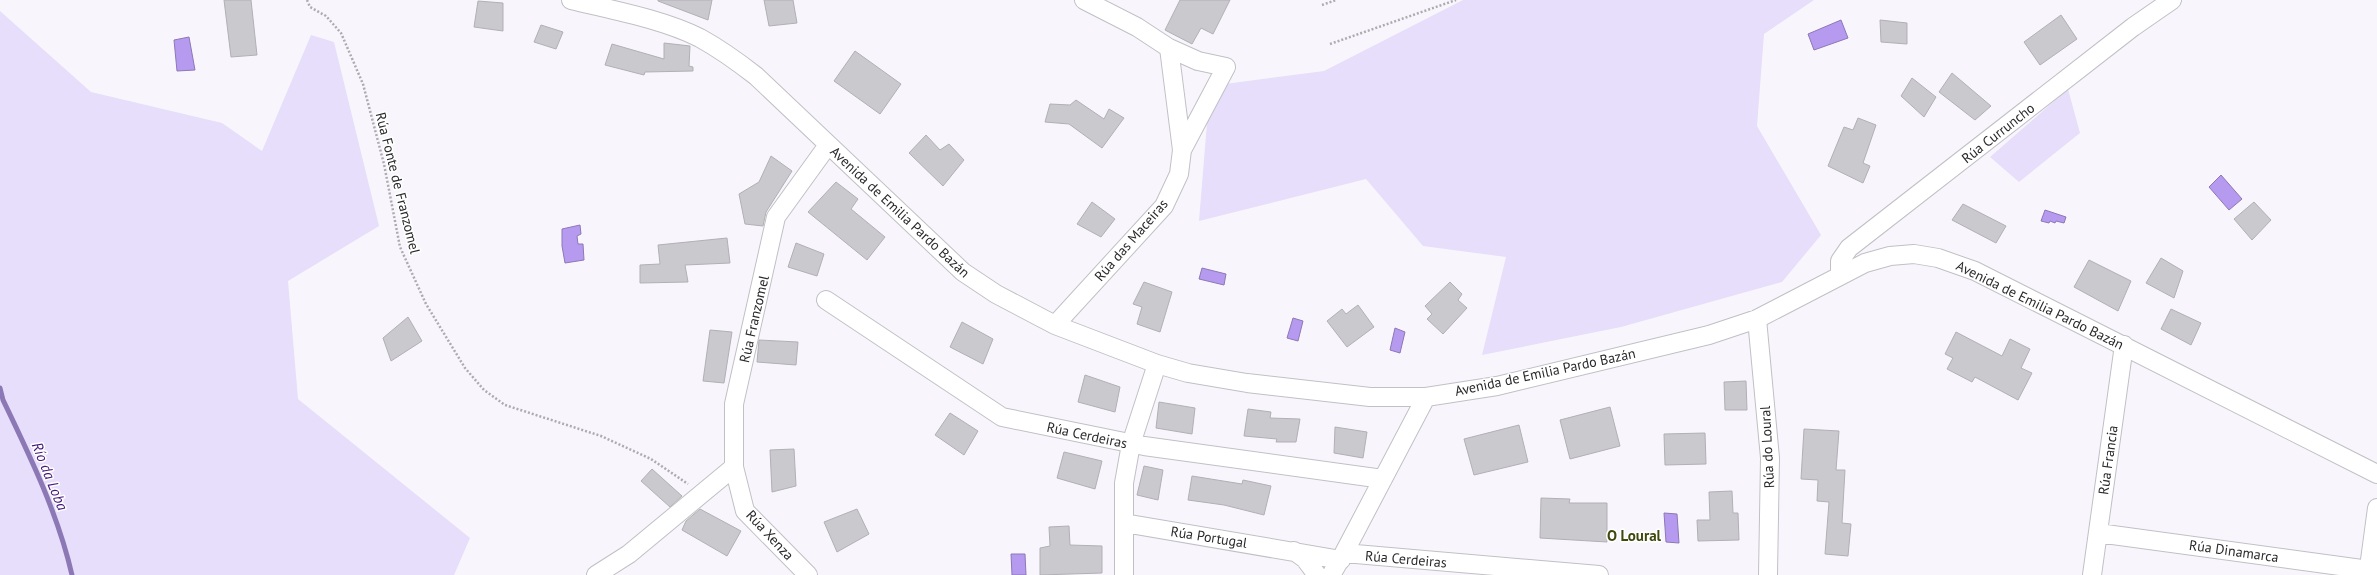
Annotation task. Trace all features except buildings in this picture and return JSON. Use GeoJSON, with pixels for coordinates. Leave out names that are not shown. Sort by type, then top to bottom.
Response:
{"type":"FeatureCollection","features":[{"type":"Feature","properties":{"kind":"street","name":"Avenida de Emilia Pardo Bazán"},"geometry":{"type":"LineString","coordinates":[[571,0],[668,26],[698,37],[729,55],[756,76],[828,146],[963,272],[996,294],[1055,325],[1157,364],[1188,373],[1247,383],[1370,397],[1426,397],[1497,386],[1709,335],[1757,319],[1865,263],[1890,256],[1914,254],[1938,258],[1975,271],[2124,344],[2377,474]]}},
{"type":"Feature","properties":{"kind":"street"},"geometry":{"type":"LineString","coordinates":[[1086,0],[1137,27],[1169,48],[1198,62],[1226,67],[1182,150]]}},
{"type":"Feature","properties":{"kind":"street","name":"Rúa Curruncho"},"geometry":{"type":"LineString","coordinates":[[1840,276],[1840,261],[1849,248],[2133,27],[2172,0]]}},
{"type":"Feature","properties":{"kind":"street","name":"Rúa das Maceiras"},"geometry":{"type":"LineString","coordinates":[[1055,325],[1164,206],[1179,174],[1182,150],[1169,48]]}},
{"type":"Feature","properties":{"kind":"street","name":"Rúa Franzomel"},"geometry":{"type":"LineString","coordinates":[[734,468],[734,404],[776,218],[828,146]]}},
{"type":"Feature","properties":{"kind":"street","name":"Rúa Cerdeiras"},"geometry":{"type":"LineString","coordinates":[[826,300],[1002,416],[1131,444],[1383,479]]}},
{"type":"Feature","properties":{"kind":"street","name":"Rúa do Loural"},"geometry":{"type":"LineString","coordinates":[[1757,319],[1770,458],[1768,575]]}},
{"type":"Feature","properties":{"kind":"street","name":"Rúa Francia"},"geometry":{"type":"LineString","coordinates":[[2092,575],[2124,344]]}},
{"type":"Feature","properties":{"kind":"street"},"geometry":{"type":"LineString","coordinates":[[1124,575],[1124,483],[1131,444],[1157,364]]}},
{"type":"Feature","properties":{"kind":"street","name":"Rúa Cerdeiras"},"geometry":{"type":"LineString","coordinates":[[1426,397],[1343,556],[1600,575]]}},
{"type":"Feature","properties":{"kind":"street"},"geometry":{"type":"LineString","coordinates":[[596,575],[629,554],[701,493],[734,468]]}},
{"type":"Feature","properties":{"kind":"street","name":"Rúa Xenza"},"geometry":{"type":"LineString","coordinates":[[734,468],[745,511],[808,575]]}},
{"type":"Feature","properties":{"kind":"street"},"geometry":{"type":"LineString","coordinates":[[2369,572],[2377,508]]}},
{"type":"Feature","properties":{"kind":"street","name":"Rúa Portugal"},"geometry":{"type":"LineString","coordinates":[[1124,523],[1293,551],[1343,556]]}},
{"type":"Feature","properties":{"kind":"street","name":"Rúa Dinamarca"},"geometry":{"type":"LineString","coordinates":[[2098,533],[2369,572]]}},
{"type":"Feature","properties":{"kind":"street"},"geometry":{"type":"LineString","coordinates":[[1293,551],[1304,559],[1317,575]]}},
{"type":"Feature","properties":{"kind":"street"},"geometry":{"type":"LineString","coordinates":[[1331,575],[1343,556]]}},
{"type":"Feature","properties":{"kind":"path","name":"Rúa Fonte de Franzomel"},"geometry":{"type":"LineString","coordinates":[[307,0],[310,7],[326,16],[341,33],[360,76],[384,164],[400,247],[426,304],[465,368],[484,390],[505,405],[601,436],[651,459],[701,493]]}},
{"type":"Feature","properties":{"kind":"path"},"geometry":{"type":"LineString","coordinates":[[1322,6],[1336,0]]}},
{"type":"Feature","properties":{"kind":"path"},"geometry":{"type":"LineString","coordinates":[[1330,44],[1456,0]]}},
{"type":"Feature","properties":{"kind":"shaded area"},"geometry":{"type":"Polygon","coordinates":[[[1463,0],[1814,0],[1764,34],[1757,126],[1821,235],[1782,282],[1621,327],[1482,355],[1506,257],[1423,246],[1366,179],[1199,221],[1210,86],[1324,71],[1463,0]]]}},
{"type":"Feature","properties":{"kind":"shaded area"},"geometry":{"type":"Polygon","coordinates":[[[0,11],[91,92],[222,123],[262,151],[311,35],[334,42],[379,226],[288,281],[298,399],[470,538],[454,575],[0,575],[0,11]]]}},
{"type":"Feature","properties":{"kind":"shaded area"},"geometry":{"type":"Polygon","coordinates":[[[1841,20],[1848,38],[1814,50],[1808,34],[1841,20]]]}},
{"type":"Feature","properties":{"kind":"shaded area"},"geometry":{"type":"Polygon","coordinates":[[[189,37],[195,70],[177,71],[174,40],[189,37]]]}},
{"type":"Feature","properties":{"kind":"shaded area"},"geometry":{"type":"Polygon","coordinates":[[[2068,89],[2080,133],[2019,182],[1990,157],[2068,89]]]}},
{"type":"Feature","properties":{"kind":"shaded area"},"geometry":{"type":"Polygon","coordinates":[[[2221,175],[2242,199],[2229,210],[2209,187],[2221,175]]]}},
{"type":"Feature","properties":{"kind":"shaded area"},"geometry":{"type":"Polygon","coordinates":[[[2045,210],[2066,217],[2064,223],[2056,221],[2055,223],[2050,221],[2049,223],[2041,221],[2045,210]]]}},
{"type":"Feature","properties":{"kind":"shaded area"},"geometry":{"type":"Polygon","coordinates":[[[580,225],[581,234],[577,236],[578,244],[583,244],[584,260],[565,263],[562,246],[562,229],[580,225]]]}},
{"type":"Feature","properties":{"kind":"shaded area"},"geometry":{"type":"Polygon","coordinates":[[[1202,268],[1226,274],[1224,285],[1199,279],[1202,268]]]}},
{"type":"Feature","properties":{"kind":"shaded area"},"geometry":{"type":"Polygon","coordinates":[[[1293,318],[1303,321],[1298,341],[1287,338],[1293,318]]]}},
{"type":"Feature","properties":{"kind":"shaded area"},"geometry":{"type":"Polygon","coordinates":[[[1395,328],[1405,332],[1400,353],[1390,350],[1395,328]]]}},
{"type":"Feature","properties":{"kind":"shaded area"},"geometry":{"type":"Polygon","coordinates":[[[1664,513],[1677,514],[1679,543],[1666,542],[1664,513]]]}},
{"type":"Feature","properties":{"kind":"shaded area"},"geometry":{"type":"Polygon","coordinates":[[[1011,554],[1025,554],[1026,575],[1012,575],[1011,554]]]}},
{"type":"Feature","properties":{"kind":"waterway","name":"Río da Loba"},"geometry":{"type":"LineString","coordinates":[[0,388],[3,400],[33,464],[51,508],[72,575]]}},
{"type":"Feature","properties":{"kind":"district","name":"O Loural"},"geometry":{"type":"Point","coordinates":[1634,535]}}]}
